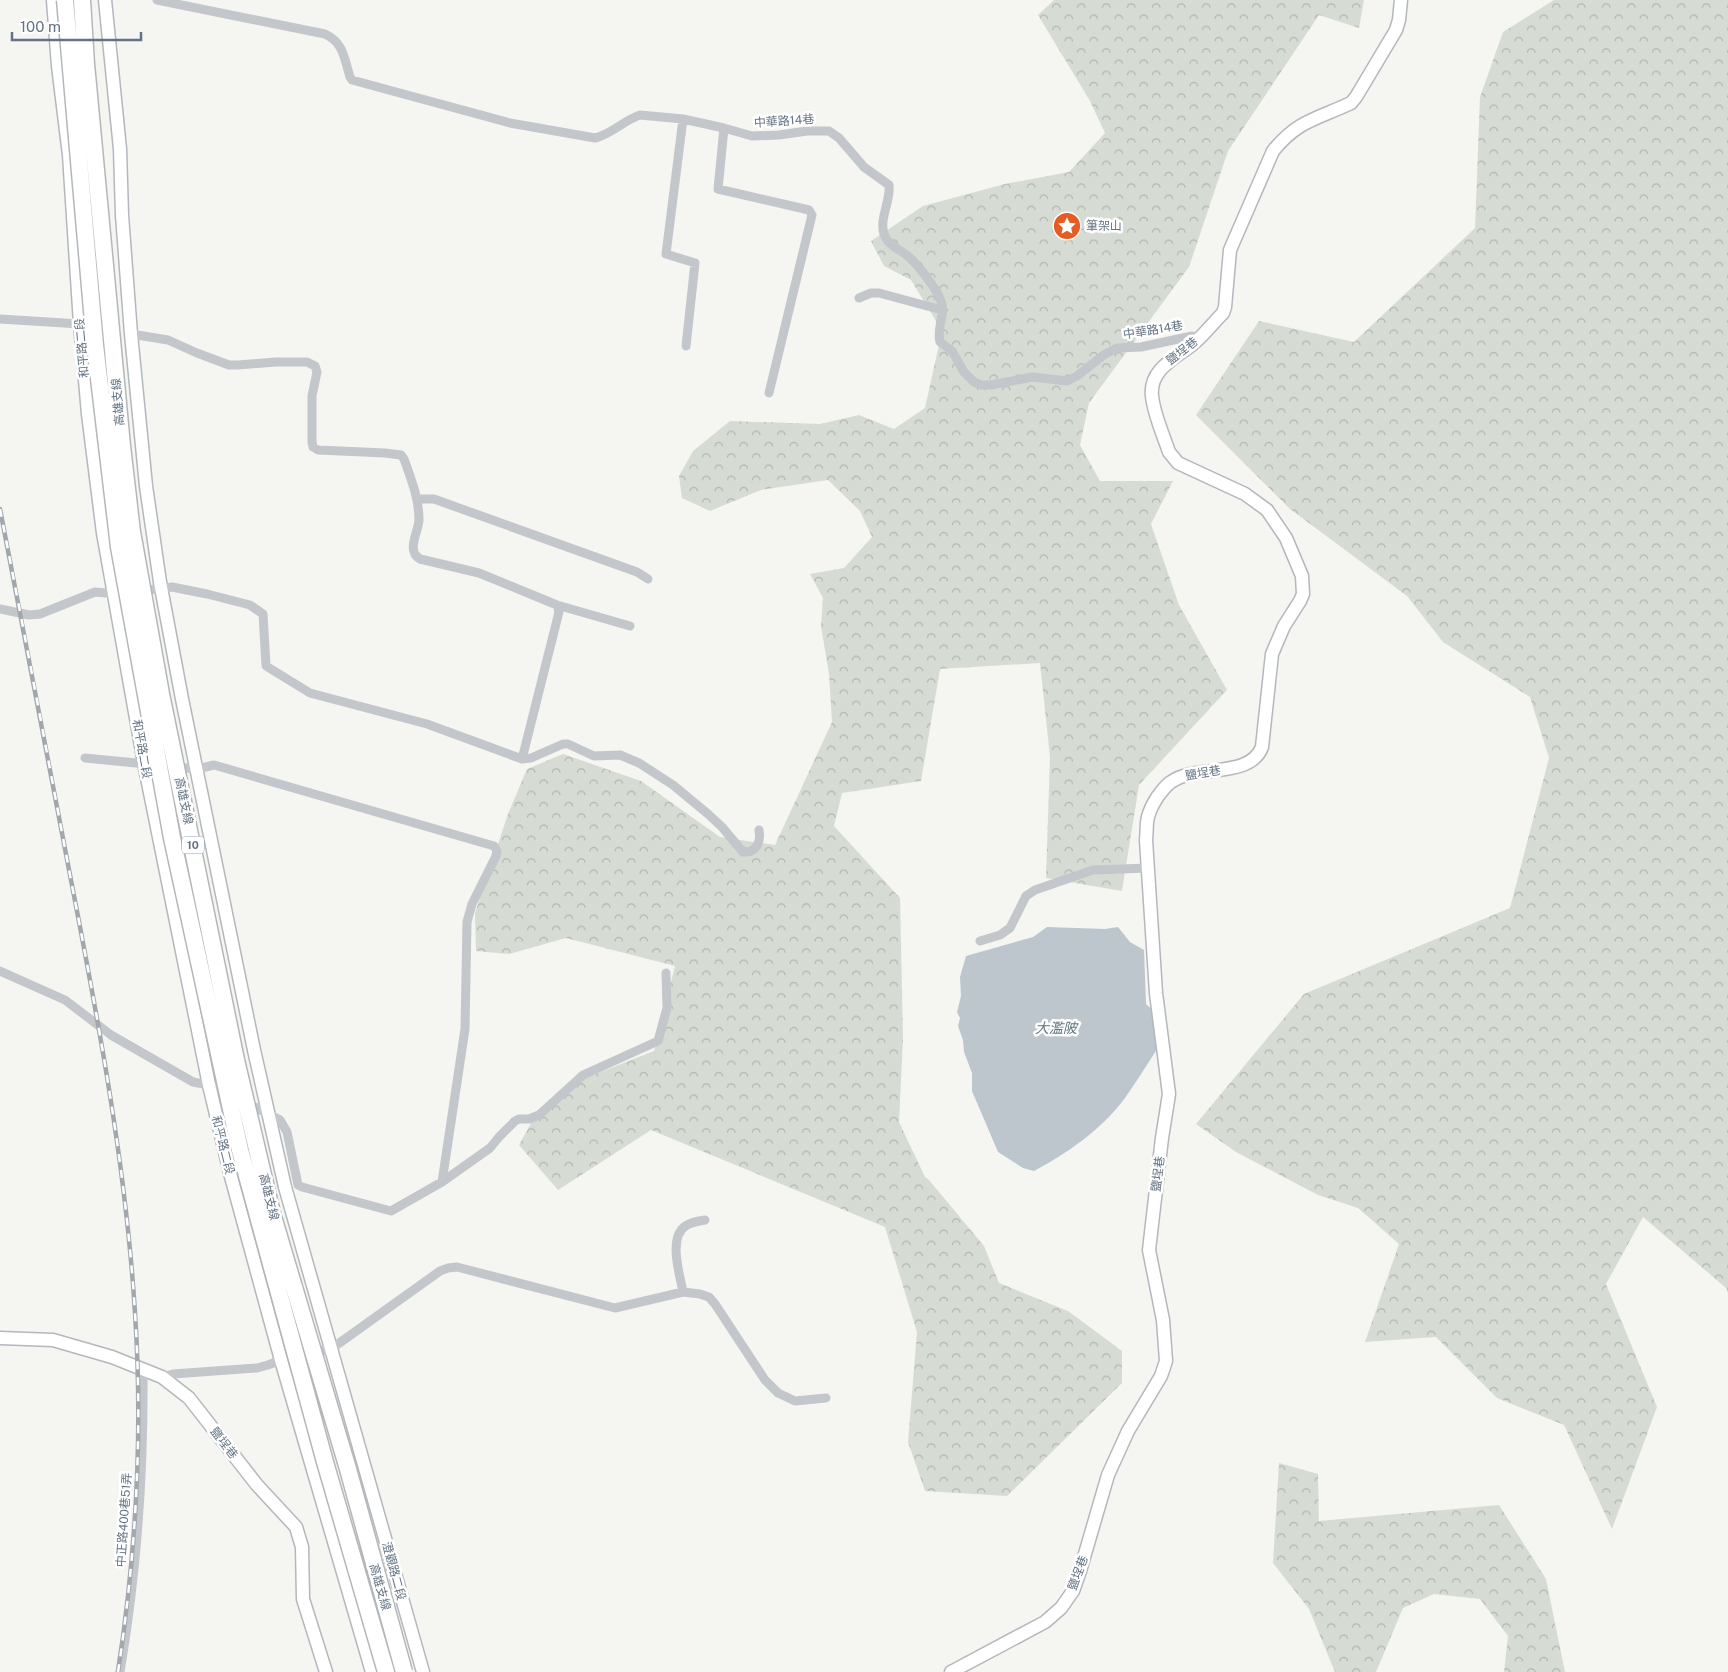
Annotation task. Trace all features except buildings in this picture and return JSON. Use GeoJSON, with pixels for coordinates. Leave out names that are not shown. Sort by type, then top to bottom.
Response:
{"type":"FeatureCollection","features":[{"type":"Feature","properties":{"kind":"highway","name":"高雄支線"},"geometry":{"type":"LineString","coordinates":[[65,0],[95,345],[119,547],[172,838],[240,1150],[325,1462],[386,1672]]}},
{"type":"Feature","properties":{"kind":"highway","name":"高雄支線"},"geometry":{"type":"LineString","coordinates":[[82,0],[87,74],[122,446],[132,532],[161,694],[236,1060],[272,1213],[348,1469],[404,1672]]}},
{"type":"Feature","properties":{"kind":"street","name":"和平路二段"},"geometry":{"type":"LineString","coordinates":[[53,0],[58,66],[69,155],[88,414],[103,532],[144,763],[209,1085],[230,1173],[281,1360],[372,1672]]}},
{"type":"Feature","properties":{"kind":"street"},"geometry":{"type":"LineString","coordinates":[[105,0],[120,149],[122,215],[131,334],[146,486],[161,589],[229,932],[268,1112],[285,1187],[331,1349]]}},
{"type":"Feature","properties":{"kind":"street","name":"中華路14巷"},"geometry":{"type":"LineString","coordinates":[[157,0],[325,34],[335,39],[341,47],[352,80],[510,123],[595,138],[602,136],[634,117],[640,116],[683,119],[752,136],[829,131],[840,138],[864,167],[890,185],[882,226],[883,233],[889,242],[910,258],[938,296],[942,310],[939,332],[940,342],[955,354],[968,376],[981,385],[991,385],[1032,377],[1067,381],[1077,376],[1104,354],[1117,348],[1140,347],[1192,336],[1195,338],[1194,344]]}},
{"type":"Feature","properties":{"kind":"street","name":"鹽埕巷"},"geometry":{"type":"LineString","coordinates":[[951,1672],[1045,1622],[1061,1608],[1073,1591],[1108,1475],[1128,1431],[1161,1376],[1166,1361],[1163,1320],[1149,1250],[1169,1094],[1156,993],[1146,840],[1148,816],[1153,804],[1162,791],[1172,782],[1183,776],[1203,771],[1227,769],[1251,762],[1259,755],[1262,748],[1272,654],[1280,633],[1303,594],[1302,576],[1291,549],[1267,510],[1245,494],[1178,463],[1169,452],[1153,404],[1152,385],[1156,375],[1163,366],[1194,344],[1223,313],[1230,250],[1273,151],[1298,126],[1350,103],[1356,97],[1396,30],[1401,0]]}},
{"type":"Feature","properties":{"kind":"street"},"geometry":{"type":"LineString","coordinates":[[683,119],[666,254],[695,263],[686,346]]}},
{"type":"Feature","properties":{"kind":"street"},"geometry":{"type":"LineString","coordinates":[[724,128],[718,190],[810,210],[812,214],[769,393]]}},
{"type":"Feature","properties":{"kind":"street"},"geometry":{"type":"LineString","coordinates":[[860,298],[871,293],[879,293],[942,310]]}},
{"type":"Feature","properties":{"kind":"street"},"geometry":{"type":"LineString","coordinates":[[0,319],[80,324]]}},
{"type":"Feature","properties":{"kind":"street"},"geometry":{"type":"LineString","coordinates":[[131,334],[168,340],[229,365],[276,362],[307,362],[312,364],[317,372],[312,396],[312,442],[314,447],[318,450],[401,455],[418,499],[419,521],[413,548],[416,556],[420,559],[479,573],[557,605],[630,626]]}},
{"type":"Feature","properties":{"kind":"street"},"geometry":{"type":"LineString","coordinates":[[418,499],[434,498],[637,572],[648,579]]}},
{"type":"Feature","properties":{"kind":"street"},"geometry":{"type":"LineString","coordinates":[[0,609],[29,615],[40,614],[94,592],[115,595],[172,587],[250,605],[263,614],[266,666],[310,693],[427,724],[522,759],[531,758],[563,744],[568,744],[586,754],[594,756],[620,755],[639,763],[680,790],[722,827],[742,852],[752,850],[758,846],[760,840],[758,830]]}},
{"type":"Feature","properties":{"kind":"street"},"geometry":{"type":"LineString","coordinates":[[522,759],[559,612],[557,605]]}},
{"type":"Feature","properties":{"kind":"street"},"geometry":{"type":"LineString","coordinates":[[85,758],[197,769],[214,765],[494,846],[497,851],[472,904],[467,922],[465,1029],[442,1182]]}},
{"type":"Feature","properties":{"kind":"street"},"geometry":{"type":"LineString","coordinates":[[980,941],[1000,935],[1010,928],[1026,896],[1034,890],[1093,870],[1148,868]]}},
{"type":"Feature","properties":{"kind":"street"},"geometry":{"type":"LineString","coordinates":[[0,971],[65,1000],[111,1035],[193,1082],[209,1085],[268,1112],[280,1120],[287,1132],[296,1179],[302,1187],[392,1211],[442,1182],[490,1148],[507,1127],[515,1121],[534,1118],[583,1075],[658,1041],[667,1008],[666,973]]}},
{"type":"Feature","properties":{"kind":"street"},"geometry":{"type":"LineString","coordinates":[[683,1292],[677,1259],[677,1236],[686,1225],[706,1220]]}},
{"type":"Feature","properties":{"kind":"street"},"geometry":{"type":"LineString","coordinates":[[162,1377],[173,1374],[257,1368],[268,1366],[281,1360],[331,1349],[440,1271],[457,1267],[615,1308],[683,1292],[709,1297],[765,1380],[778,1393],[795,1401],[826,1398]]}},
{"type":"Feature","properties":{"kind":"street","name":"鹽埕巷"},"geometry":{"type":"LineString","coordinates":[[0,1338],[53,1340],[112,1357],[162,1377],[193,1403],[257,1485],[296,1527],[302,1547],[304,1599],[326,1672]]}},
{"type":"Feature","properties":{"kind":"street","name":"澄觀路二段"},"geometry":{"type":"LineString","coordinates":[[331,1349],[423,1672]]}},
{"type":"Feature","properties":{"kind":"street","name":"中正路400巷51弄"},"geometry":{"type":"LineString","coordinates":[[120,1672],[127,1629],[138,1524],[142,1369]]}},
{"type":"Feature","properties":{"kind":"green space"},"geometry":{"type":"Polygon","coordinates":[[[1054,0],[1364,0],[1359,28],[1319,15],[1228,151],[1189,267],[1089,403],[1080,445],[1100,481],[1173,481],[1151,524],[1179,605],[1227,690],[1139,785],[1122,891],[1046,878],[1050,757],[1040,663],[940,669],[921,781],[842,793],[834,826],[900,898],[903,1038],[899,1122],[925,1177],[984,1246],[999,1283],[1068,1311],[1122,1351],[1122,1383],[1007,1496],[925,1491],[908,1442],[917,1332],[885,1227],[651,1130],[558,1190],[519,1145],[535,1116],[565,1086],[654,1051],[675,966],[566,938],[509,954],[476,951],[475,913],[508,814],[527,769],[563,754],[641,781],[720,837],[775,845],[832,722],[829,674],[821,626],[823,598],[810,574],[844,568],[872,537],[860,511],[828,480],[761,490],[710,511],[682,498],[679,476],[693,451],[730,421],[820,424],[859,415],[894,429],[925,408],[942,331],[911,280],[884,266],[871,241],[923,206],[1005,184],[1069,172],[1105,133],[1090,101],[1038,15],[1054,0]]]}},
{"type":"Feature","properties":{"kind":"green space"},"geometry":{"type":"Polygon","coordinates":[[[1554,0],[1728,0],[1728,1293],[1726,1288],[1643,1217],[1606,1284],[1657,1407],[1612,1529],[1564,1425],[1497,1398],[1436,1337],[1365,1342],[1399,1244],[1358,1208],[1318,1195],[1236,1152],[1196,1124],[1304,994],[1510,908],[1549,758],[1530,697],[1443,642],[1407,596],[1290,509],[1196,415],[1259,321],[1354,342],[1475,228],[1480,97],[1503,32],[1554,0]]]}},
{"type":"Feature","properties":{"kind":"green space"},"geometry":{"type":"Polygon","coordinates":[[[1279,1463],[1318,1474],[1319,1521],[1499,1505],[1546,1579],[1565,1672],[1504,1672],[1508,1636],[1480,1599],[1434,1594],[1403,1608],[1376,1672],[1335,1672],[1309,1609],[1273,1563],[1279,1463]]]}},
{"type":"Feature","properties":{"kind":"water","name":"大濫陂"},"geometry":{"type":"Polygon","coordinates":[[[1047,927],[1105,929],[1118,927],[1130,942],[1144,950],[1146,1004],[1156,1013],[1159,1046],[1125,1098],[1106,1120],[1072,1148],[1034,1171],[1023,1168],[998,1152],[972,1091],[972,1073],[964,1052],[963,1040],[958,1026],[960,1018],[957,1012],[961,996],[960,977],[966,956],[1033,937],[1047,927]]]}},
{"type":"Feature","properties":{"kind":"railway"},"geometry":{"type":"LineString","coordinates":[[0,509],[110,1093],[131,1258],[137,1358],[138,1448],[129,1583],[118,1672]]}},
{"type":"Feature","properties":{"kind":"place","name":"筆架山"},"geometry":{"type":"Point","coordinates":[1067,226]}}]}
